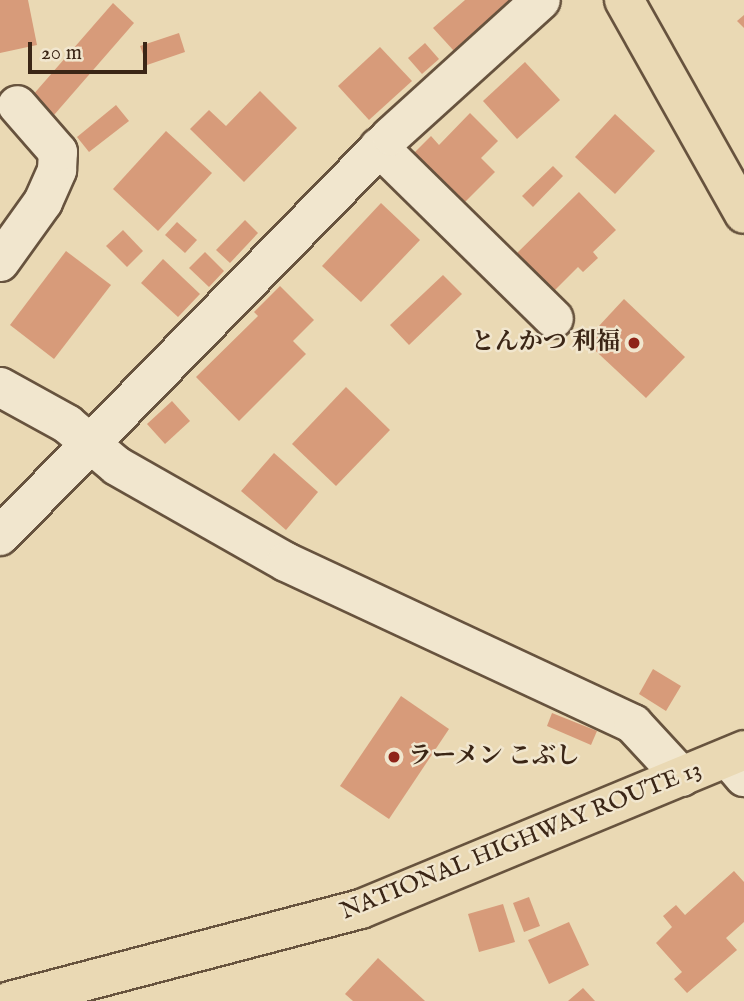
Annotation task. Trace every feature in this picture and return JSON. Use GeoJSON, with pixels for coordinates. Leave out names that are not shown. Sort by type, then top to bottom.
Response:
{"type":"FeatureCollection","features":[{"type":"Feature","properties":{"kind":"main road"},"geometry":{"type":"LineString","coordinates":[[624,0],[744,214]]}},
{"type":"Feature","properties":{"kind":"main road","name":"NATIONAL HIGHWAY ROUTE 13"},"geometry":{"type":"LineString","coordinates":[[10,1001],[361,909],[682,777],[738,762]]}},
{"type":"Feature","properties":{"kind":"street"},"geometry":{"type":"LineString","coordinates":[[0,536],[379,147],[541,0]]}},
{"type":"Feature","properties":{"kind":"street"},"geometry":{"type":"LineString","coordinates":[[0,262],[43,202],[57,170],[58,152],[17,105]]}},
{"type":"Feature","properties":{"kind":"street"},"geometry":{"type":"LineString","coordinates":[[379,147],[554,319]]}},
{"type":"Feature","properties":{"kind":"street"},"geometry":{"type":"LineString","coordinates":[[0,387],[67,424],[117,466],[286,562],[633,724],[682,777]]}},
{"type":"Feature","properties":{"kind":"building"},"geometry":{"type":"Polygon","coordinates":[[[0,0],[28,0],[37,45],[0,53],[0,0]]]}},
{"type":"Feature","properties":{"kind":"building"},"geometry":{"type":"Polygon","coordinates":[[[465,0],[513,0],[454,51],[433,28],[465,0]]]}},
{"type":"Feature","properties":{"kind":"building"},"geometry":{"type":"Polygon","coordinates":[[[113,3],[134,23],[54,115],[32,96],[113,3]]]}},
{"type":"Feature","properties":{"kind":"building"},"geometry":{"type":"Polygon","coordinates":[[[744,15],[744,28],[737,21],[744,15]]]}},
{"type":"Feature","properties":{"kind":"building"},"geometry":{"type":"Polygon","coordinates":[[[179,33],[185,52],[147,65],[140,46],[179,33]]]}},
{"type":"Feature","properties":{"kind":"building"},"geometry":{"type":"Polygon","coordinates":[[[425,43],[439,59],[422,74],[408,58],[425,43]]]}},
{"type":"Feature","properties":{"kind":"building"},"geometry":{"type":"Polygon","coordinates":[[[380,47],[412,81],[369,120],[338,86],[380,47]]]}},
{"type":"Feature","properties":{"kind":"building"},"geometry":{"type":"Polygon","coordinates":[[[525,62],[560,100],[517,139],[483,101],[525,62]]]}},
{"type":"Feature","properties":{"kind":"building"},"geometry":{"type":"Polygon","coordinates":[[[260,91],[297,128],[244,182],[190,129],[209,110],[226,126],[260,91]]]}},
{"type":"Feature","properties":{"kind":"building"},"geometry":{"type":"Polygon","coordinates":[[[116,105],[129,121],[89,152],[77,137],[116,105]]]}},
{"type":"Feature","properties":{"kind":"building"},"geometry":{"type":"Polygon","coordinates":[[[470,113],[498,141],[481,158],[495,172],[462,205],[412,155],[431,136],[439,145],[470,113]]]}},
{"type":"Feature","properties":{"kind":"building"},"geometry":{"type":"Polygon","coordinates":[[[615,114],[655,151],[615,194],[575,157],[615,114]]]}},
{"type":"Feature","properties":{"kind":"building"},"geometry":{"type":"Polygon","coordinates":[[[166,131],[212,173],[158,231],[113,189],[166,131]]]}},
{"type":"Feature","properties":{"kind":"building"},"geometry":{"type":"Polygon","coordinates":[[[553,166],[563,176],[533,207],[522,196],[553,166]]]}},
{"type":"Feature","properties":{"kind":"building"},"geometry":{"type":"Polygon","coordinates":[[[579,192],[616,230],[593,252],[598,258],[583,272],[578,267],[550,295],[513,257],[579,192]]]}},
{"type":"Feature","properties":{"kind":"building"},"geometry":{"type":"Polygon","coordinates":[[[381,203],[420,240],[361,302],[322,266],[381,203]]]}},
{"type":"Feature","properties":{"kind":"building"},"geometry":{"type":"Polygon","coordinates":[[[245,220],[258,233],[230,263],[216,250],[245,220]]]}},
{"type":"Feature","properties":{"kind":"building"},"geometry":{"type":"Polygon","coordinates":[[[177,222],[197,240],[185,253],[165,235],[177,222]]]}},
{"type":"Feature","properties":{"kind":"building"},"geometry":{"type":"Polygon","coordinates":[[[123,230],[143,251],[127,267],[106,246],[123,230]]]}},
{"type":"Feature","properties":{"kind":"building"},"geometry":{"type":"Polygon","coordinates":[[[66,251],[111,285],[54,359],[10,325],[66,251]]]}},
{"type":"Feature","properties":{"kind":"building"},"geometry":{"type":"Polygon","coordinates":[[[205,252],[224,271],[209,287],[189,268],[205,252]]]}},
{"type":"Feature","properties":{"kind":"building"},"geometry":{"type":"Polygon","coordinates":[[[163,259],[200,294],[178,317],[141,283],[163,259]]]}},
{"type":"Feature","properties":{"kind":"building"},"geometry":{"type":"Polygon","coordinates":[[[443,275],[462,294],[409,345],[390,325],[443,275]]]}},
{"type":"Feature","properties":{"kind":"building"},"geometry":{"type":"Polygon","coordinates":[[[280,286],[314,320],[293,341],[306,354],[239,421],[196,377],[258,316],[254,312],[280,286]]]}},
{"type":"Feature","properties":{"kind":"building"},"geometry":{"type":"Polygon","coordinates":[[[624,299],[685,357],[646,398],[585,341],[624,299]]]}},
{"type":"Feature","properties":{"kind":"building"},"geometry":{"type":"Polygon","coordinates":[[[346,387],[390,430],[336,486],[292,444],[346,387]]]}},
{"type":"Feature","properties":{"kind":"building"},"geometry":{"type":"Polygon","coordinates":[[[172,401],[190,421],[165,444],[147,424],[172,401]]]}},
{"type":"Feature","properties":{"kind":"building"},"geometry":{"type":"Polygon","coordinates":[[[274,453],[318,492],[286,530],[241,491],[274,453]]]}},
{"type":"Feature","properties":{"kind":"building"},"geometry":{"type":"Polygon","coordinates":[[[653,669],[681,686],[666,711],[639,694],[653,669]]]}},
{"type":"Feature","properties":{"kind":"building"},"geometry":{"type":"Polygon","coordinates":[[[401,696],[449,729],[389,819],[340,786],[401,696]]]}},
{"type":"Feature","properties":{"kind":"building"},"geometry":{"type":"Polygon","coordinates":[[[552,713],[597,731],[591,745],[547,726],[552,713]]]}},
{"type":"Feature","properties":{"kind":"building"},"geometry":{"type":"Polygon","coordinates":[[[734,871],[744,882],[744,922],[726,938],[737,950],[687,993],[674,979],[682,972],[656,943],[672,927],[663,916],[676,905],[685,915],[734,871]]]}},
{"type":"Feature","properties":{"kind":"building"},"geometry":{"type":"Polygon","coordinates":[[[529,897],[540,926],[524,932],[513,903],[529,897]]]}},
{"type":"Feature","properties":{"kind":"building"},"geometry":{"type":"Polygon","coordinates":[[[503,904],[515,942],[479,952],[468,914],[503,904]]]}},
{"type":"Feature","properties":{"kind":"building"},"geometry":{"type":"Polygon","coordinates":[[[569,922],[589,965],[549,984],[528,940],[569,922]]]}},
{"type":"Feature","properties":{"kind":"building"},"geometry":{"type":"Polygon","coordinates":[[[378,958],[425,1001],[353,1001],[345,994],[378,958]]]}},
{"type":"Feature","properties":{"kind":"building"},"geometry":{"type":"Polygon","coordinates":[[[583,988],[595,1001],[568,1001],[583,988]]]}},
{"type":"Feature","properties":{"kind":"place","name":"とんかつ 利福"},"geometry":{"type":"Point","coordinates":[634,343]}},
{"type":"Feature","properties":{"kind":"place","name":"ラーメン こぶし"},"geometry":{"type":"Point","coordinates":[394,757]}}]}
